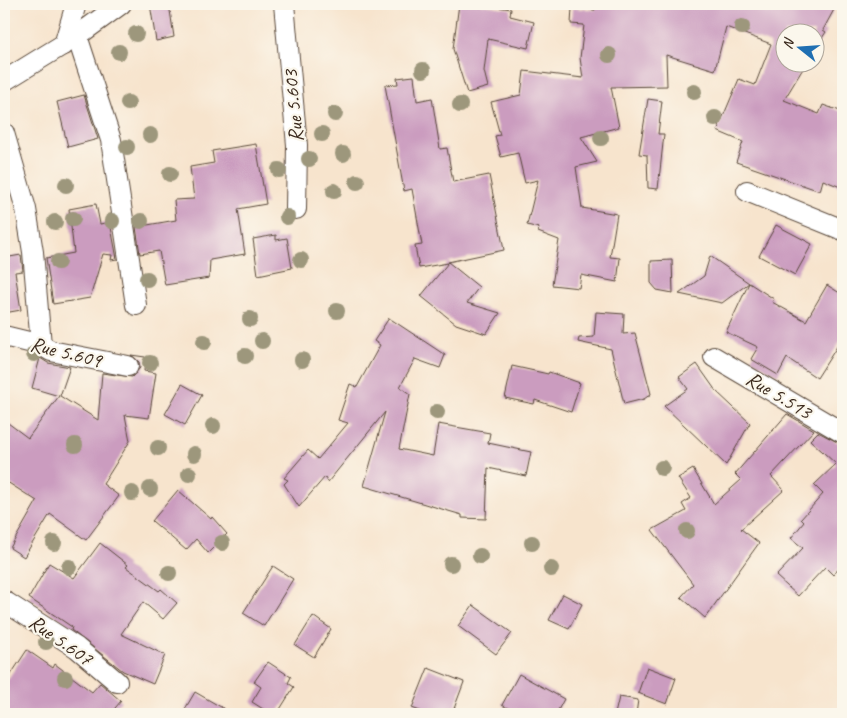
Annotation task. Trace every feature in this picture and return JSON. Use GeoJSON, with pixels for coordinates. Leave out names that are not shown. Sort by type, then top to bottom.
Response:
{"type":"FeatureCollection","features":[{"type":"Feature","properties":{"kind":"street"},"geometry":{"type":"LineString","coordinates":[[76,4],[70,41],[111,140],[136,305]]}},
{"type":"Feature","properties":{"kind":"street"},"geometry":{"type":"LineString","coordinates":[[4,81],[70,41],[121,4]]}},
{"type":"Feature","properties":{"kind":"street","name":"Rue 5.603"},"geometry":{"type":"LineString","coordinates":[[284,4],[297,145],[296,209]]}},
{"type":"Feature","properties":{"kind":"street"},"geometry":{"type":"LineString","coordinates":[[4,133],[26,209],[33,252],[41,345]]}},
{"type":"Feature","properties":{"kind":"street"},"geometry":{"type":"LineString","coordinates":[[747,191],[843,230]]}},
{"type":"Feature","properties":{"kind":"street","name":"Rue 5.609"},"geometry":{"type":"LineString","coordinates":[[4,336],[41,345],[51,351],[128,366]]}},
{"type":"Feature","properties":{"kind":"street","name":"Rue 5.513"},"geometry":{"type":"LineString","coordinates":[[714,357],[843,433]]}},
{"type":"Feature","properties":{"kind":"street","name":"Rue 5.607"},"geometry":{"type":"LineString","coordinates":[[4,601],[76,648],[116,682]]}},
{"type":"Feature","properties":{"kind":"building"},"geometry":{"type":"Polygon","coordinates":[[[150,4],[169,4],[174,37],[156,41],[150,4]]]}},
{"type":"Feature","properties":{"kind":"building"},"geometry":{"type":"Polygon","coordinates":[[[459,4],[479,4],[511,9],[510,16],[534,22],[528,48],[488,39],[484,71],[488,87],[467,93],[453,49],[459,4]]]}},
{"type":"Feature","properties":{"kind":"building"},"geometry":{"type":"Polygon","coordinates":[[[596,4],[837,4],[824,28],[824,22],[774,22],[774,72],[801,72],[784,100],[819,114],[823,105],[843,112],[843,188],[823,180],[820,191],[736,162],[743,142],[717,131],[739,79],[755,85],[771,44],[726,27],[715,70],[666,55],[667,86],[611,87],[619,127],[581,137],[597,162],[576,167],[582,208],[617,214],[610,257],[620,258],[617,282],[581,275],[579,288],[552,285],[559,240],[538,232],[539,228],[527,225],[538,180],[525,183],[518,153],[501,157],[495,136],[500,135],[491,102],[521,95],[524,71],[583,78],[580,58],[584,25],[571,24],[572,8],[595,10],[596,4]]]}},
{"type":"Feature","properties":{"kind":"building"},"geometry":{"type":"Polygon","coordinates":[[[414,76],[417,101],[432,98],[440,149],[447,148],[453,182],[489,175],[504,250],[448,262],[479,287],[467,303],[500,313],[486,334],[456,324],[421,296],[448,263],[419,268],[415,246],[422,245],[412,189],[404,191],[385,85],[398,84],[397,78],[414,76]]]}},
{"type":"Feature","properties":{"kind":"building"},"geometry":{"type":"Polygon","coordinates":[[[84,95],[98,139],[68,147],[57,102],[84,95]]]}},
{"type":"Feature","properties":{"kind":"building"},"geometry":{"type":"Polygon","coordinates":[[[648,99],[662,101],[658,134],[664,134],[658,189],[648,188],[647,155],[639,154],[648,99]]]}},
{"type":"Feature","properties":{"kind":"building"},"geometry":{"type":"Polygon","coordinates":[[[256,144],[266,204],[238,209],[245,254],[210,260],[209,278],[165,285],[159,251],[140,254],[136,227],[176,220],[174,200],[194,199],[190,167],[214,163],[212,151],[256,144]]]}},
{"type":"Feature","properties":{"kind":"building"},"geometry":{"type":"Polygon","coordinates":[[[96,204],[100,224],[110,222],[117,259],[111,260],[112,255],[103,254],[90,298],[53,304],[46,258],[74,253],[69,209],[96,204]]]}},
{"type":"Feature","properties":{"kind":"building"},"geometry":{"type":"Polygon","coordinates":[[[776,225],[812,244],[795,275],[759,256],[776,225]]]}},
{"type":"Feature","properties":{"kind":"building"},"geometry":{"type":"Polygon","coordinates":[[[276,235],[276,240],[287,238],[292,268],[258,275],[253,239],[276,235]]]}},
{"type":"Feature","properties":{"kind":"building"},"geometry":{"type":"Polygon","coordinates":[[[21,255],[23,271],[15,272],[21,310],[4,313],[4,258],[21,255]]]}},
{"type":"Feature","properties":{"kind":"building"},"geometry":{"type":"Polygon","coordinates":[[[710,256],[749,283],[722,303],[679,294],[704,276],[710,256]]]}},
{"type":"Feature","properties":{"kind":"building"},"geometry":{"type":"Polygon","coordinates":[[[672,260],[673,293],[657,290],[651,283],[651,261],[672,260]]]}},
{"type":"Feature","properties":{"kind":"building"},"geometry":{"type":"Polygon","coordinates":[[[749,283],[774,299],[772,302],[806,321],[827,285],[843,295],[843,337],[817,378],[787,358],[778,375],[751,359],[758,347],[726,332],[749,283]]]}},
{"type":"Feature","properties":{"kind":"building"},"geometry":{"type":"Polygon","coordinates":[[[596,312],[624,314],[623,334],[635,333],[651,394],[644,399],[624,404],[611,349],[578,342],[579,338],[594,337],[596,312]]]}},
{"type":"Feature","properties":{"kind":"building"},"geometry":{"type":"Polygon","coordinates":[[[389,318],[445,355],[440,368],[415,359],[400,387],[410,394],[399,449],[433,456],[438,424],[490,433],[488,443],[531,452],[526,476],[488,468],[486,519],[462,518],[462,515],[364,486],[385,412],[328,482],[325,477],[299,507],[284,484],[288,480],[284,478],[308,450],[318,459],[348,423],[338,420],[350,384],[357,387],[380,345],[374,341],[389,318]]]}},
{"type":"Feature","properties":{"kind":"building"},"geometry":{"type":"Polygon","coordinates":[[[131,355],[145,357],[144,371],[156,373],[149,418],[125,415],[130,441],[103,484],[119,496],[86,540],[50,514],[24,557],[10,548],[37,501],[4,480],[4,420],[28,438],[59,396],[32,388],[40,358],[48,363],[70,367],[60,396],[98,420],[102,373],[132,377],[140,368],[139,362],[131,355]]]}},
{"type":"Feature","properties":{"kind":"building"},"geometry":{"type":"Polygon","coordinates":[[[697,364],[716,391],[750,423],[726,465],[664,406],[688,389],[679,377],[697,364]]]}},
{"type":"Feature","properties":{"kind":"building"},"geometry":{"type":"Polygon","coordinates":[[[512,366],[548,374],[549,372],[580,383],[571,412],[535,400],[534,404],[505,398],[512,366]]]}},
{"type":"Feature","properties":{"kind":"building"},"geometry":{"type":"Polygon","coordinates":[[[182,384],[202,395],[185,425],[165,414],[182,384]]]}},
{"type":"Feature","properties":{"kind":"building"},"geometry":{"type":"Polygon","coordinates":[[[787,414],[814,430],[771,476],[784,490],[741,529],[759,543],[705,618],[681,597],[693,584],[652,530],[686,511],[682,504],[691,498],[678,478],[693,469],[714,504],[741,480],[735,474],[787,414]]]}},
{"type":"Feature","properties":{"kind":"building"},"geometry":{"type":"Polygon","coordinates":[[[818,432],[843,445],[843,564],[833,575],[825,567],[798,596],[776,576],[803,548],[791,538],[804,522],[801,519],[823,494],[814,485],[836,464],[810,440],[818,432]]]}},
{"type":"Feature","properties":{"kind":"building"},"geometry":{"type":"Polygon","coordinates":[[[178,490],[211,519],[212,517],[227,534],[208,553],[196,539],[186,550],[152,521],[178,490]]]}},
{"type":"Feature","properties":{"kind":"building"},"geometry":{"type":"Polygon","coordinates":[[[100,543],[128,565],[126,567],[159,591],[161,589],[177,603],[163,619],[143,602],[121,634],[165,655],[153,684],[123,671],[71,630],[72,627],[29,598],[49,563],[74,578],[100,543]]]}},
{"type":"Feature","properties":{"kind":"building"},"geometry":{"type":"Polygon","coordinates":[[[273,566],[293,579],[264,626],[243,613],[273,566]]]}},
{"type":"Feature","properties":{"kind":"building"},"geometry":{"type":"Polygon","coordinates":[[[563,594],[582,604],[569,629],[549,620],[563,594]]]}},
{"type":"Feature","properties":{"kind":"building"},"geometry":{"type":"Polygon","coordinates":[[[473,605],[512,633],[496,654],[458,626],[473,605]]]}},
{"type":"Feature","properties":{"kind":"building"},"geometry":{"type":"Polygon","coordinates":[[[313,616],[331,629],[314,657],[295,645],[313,616]]]}},
{"type":"Feature","properties":{"kind":"building"},"geometry":{"type":"Polygon","coordinates":[[[27,650],[53,668],[55,664],[92,692],[100,683],[121,701],[110,714],[4,714],[4,685],[27,650]]]}},
{"type":"Feature","properties":{"kind":"building"},"geometry":{"type":"Polygon","coordinates":[[[268,662],[291,677],[288,683],[294,687],[277,714],[271,714],[252,702],[261,687],[254,682],[268,662]]]}},
{"type":"Feature","properties":{"kind":"building"},"geometry":{"type":"Polygon","coordinates":[[[647,667],[676,678],[667,704],[638,693],[647,667]]]}},
{"type":"Feature","properties":{"kind":"building"},"geometry":{"type":"Polygon","coordinates":[[[428,668],[464,682],[452,714],[428,714],[412,708],[428,668]]]}},
{"type":"Feature","properties":{"kind":"building"},"geometry":{"type":"Polygon","coordinates":[[[519,674],[564,699],[556,714],[519,714],[502,705],[519,674]]]}},
{"type":"Feature","properties":{"kind":"building"},"geometry":{"type":"Polygon","coordinates":[[[195,692],[233,714],[195,714],[185,709],[195,692]]]}},
{"type":"Feature","properties":{"kind":"building"},"geometry":{"type":"Polygon","coordinates":[[[619,697],[638,700],[636,714],[615,714],[619,697]]]}}]}
